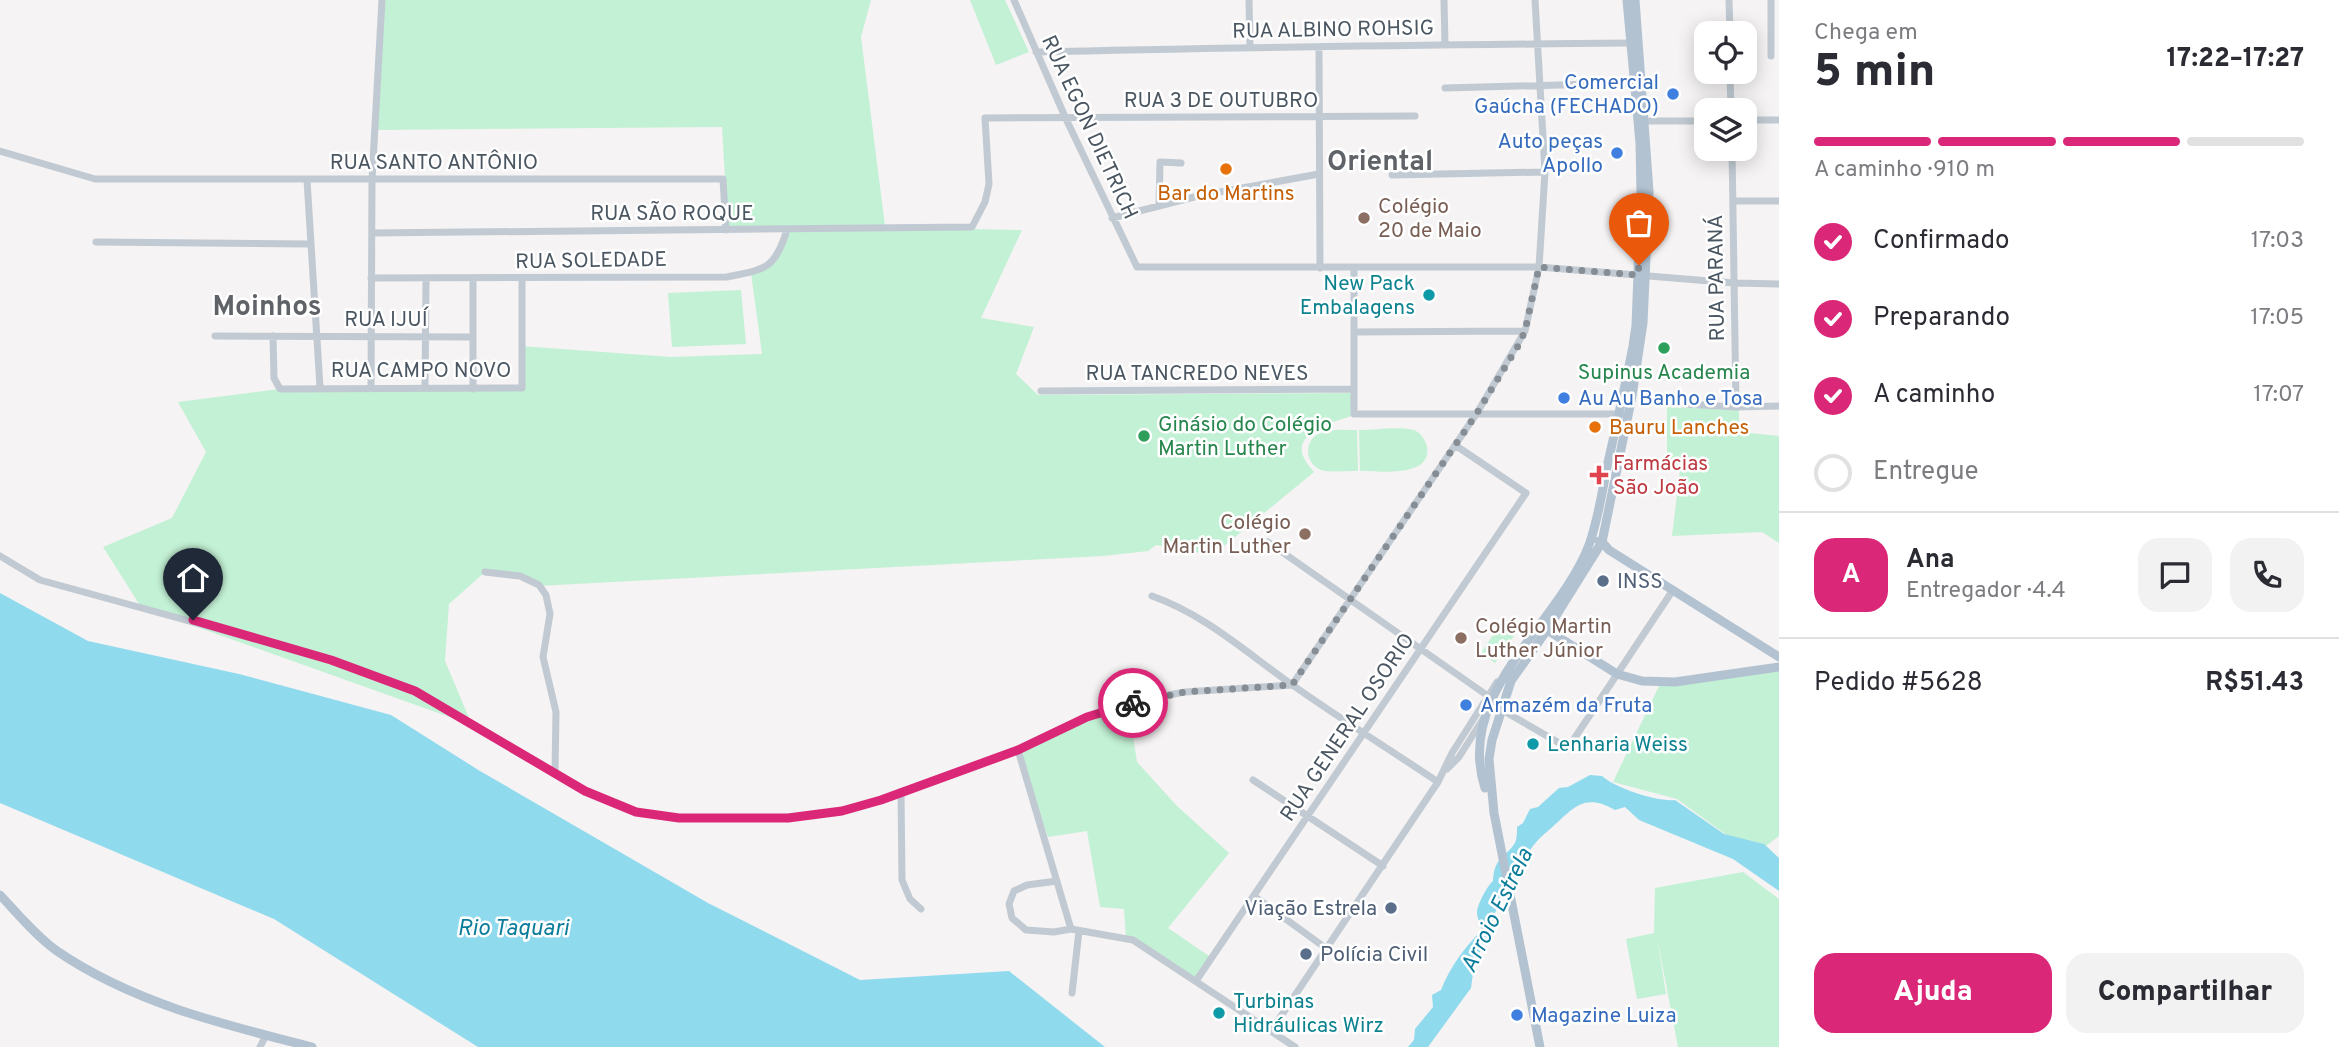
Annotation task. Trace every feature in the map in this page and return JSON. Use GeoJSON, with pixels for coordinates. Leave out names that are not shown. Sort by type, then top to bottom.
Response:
{"type":"FeatureCollection","features":[{"type":"Feature","properties":{"kind":"main road"},"geometry":{"type":"LineString","coordinates":[[1544,628],[1590,541],[1640,347],[1640,143],[1627,0]]}},
{"type":"Feature","properties":{"kind":"main road"},"geometry":{"type":"LineString","coordinates":[[1635,0],[1650,191],[1642,275]]}},
{"type":"Feature","properties":{"kind":"main road"},"geometry":{"type":"LineString","coordinates":[[1494,814],[1484,783],[1480,757],[1482,734],[1490,707],[1507,678],[1602,542],[1624,414]]}},
{"type":"Feature","properties":{"kind":"main road"},"geometry":{"type":"LineString","coordinates":[[1590,541],[1602,542],[1609,550],[1777,657],[1765,670]]}},
{"type":"Feature","properties":{"kind":"main road"},"geometry":{"type":"LineString","coordinates":[[1544,628],[1617,674],[1658,682],[1779,667]]}},
{"type":"Feature","properties":{"kind":"main road"},"geometry":{"type":"LineString","coordinates":[[1507,678],[1489,759],[1494,814],[1540,1047]]}},
{"type":"Feature","properties":{"kind":"main road"},"geometry":{"type":"LineString","coordinates":[[0,895],[56,950],[126,989],[191,1013],[312,1047]]}},
{"type":"Feature","properties":{"kind":"street"},"geometry":{"type":"LineString","coordinates":[[372,387],[372,180],[382,0]]}},
{"type":"Feature","properties":{"kind":"street","name":"RUA EGON DIETRICH"},"geometry":{"type":"LineString","coordinates":[[1014,0],[1066,119],[1137,267],[1320,268]]}},
{"type":"Feature","properties":{"kind":"street"},"geometry":{"type":"LineString","coordinates":[[1250,0],[1250,47]]}},
{"type":"Feature","properties":{"kind":"street"},"geometry":{"type":"LineString","coordinates":[[1444,0],[1445,45]]}},
{"type":"Feature","properties":{"kind":"street"},"geometry":{"type":"LineString","coordinates":[[1292,685],[1477,413],[1525,331],[1539,267],[1545,172],[1535,0]]}},
{"type":"Feature","properties":{"kind":"street"},"geometry":{"type":"LineString","coordinates":[[1729,0],[1730,21]]}},
{"type":"Feature","properties":{"kind":"street"},"geometry":{"type":"LineString","coordinates":[[1771,0],[1771,56]]}},
{"type":"Feature","properties":{"kind":"street","name":"RUA ALBINO ROHSIG"},"geometry":{"type":"LineString","coordinates":[[1036,52],[1631,43]]}},
{"type":"Feature","properties":{"kind":"street"},"geometry":{"type":"LineString","coordinates":[[1319,48],[1320,268],[1539,267],[1734,283],[1779,284]]}},
{"type":"Feature","properties":{"kind":"street"},"geometry":{"type":"LineString","coordinates":[[1445,88],[1633,83]]}},
{"type":"Feature","properties":{"kind":"street","name":"RUA 3 DE OUTUBRO"},"geometry":{"type":"LineString","coordinates":[[972,228],[985,202],[989,184],[985,118],[1415,116]]}},
{"type":"Feature","properties":{"kind":"street"},"geometry":{"type":"LineString","coordinates":[[1757,120],[1779,120]]}},
{"type":"Feature","properties":{"kind":"street"},"geometry":{"type":"LineString","coordinates":[[1646,121],[1694,121]]}},
{"type":"Feature","properties":{"kind":"street","name":"RUA SANTO ANTÔNIO"},"geometry":{"type":"LineString","coordinates":[[0,151],[95,178],[723,179],[726,230]]}},
{"type":"Feature","properties":{"kind":"street","name":"RUA PARANÁ"},"geometry":{"type":"LineString","coordinates":[[1732,161],[1736,407]]}},
{"type":"Feature","properties":{"kind":"street"},"geometry":{"type":"LineString","coordinates":[[1159,206],[1160,162],[1181,163]]}},
{"type":"Feature","properties":{"kind":"street"},"geometry":{"type":"LineString","coordinates":[[1392,175],[1545,172]]}},
{"type":"Feature","properties":{"kind":"street"},"geometry":{"type":"LineString","coordinates":[[1112,218],[1198,196],[1319,174]]}},
{"type":"Feature","properties":{"kind":"street"},"geometry":{"type":"LineString","coordinates":[[306,180],[320,387]]}},
{"type":"Feature","properties":{"kind":"street"},"geometry":{"type":"LineString","coordinates":[[1733,201],[1779,201]]}},
{"type":"Feature","properties":{"kind":"street","name":"RUA SÃO ROQUE"},"geometry":{"type":"LineString","coordinates":[[372,233],[972,228]]}},
{"type":"Feature","properties":{"kind":"street","name":"RUA SOLEDADE"},"geometry":{"type":"LineString","coordinates":[[371,278],[426,280],[727,277],[762,270],[779,254],[787,230]]}},
{"type":"Feature","properties":{"kind":"street"},"geometry":{"type":"LineString","coordinates":[[96,242],[310,244]]}},
{"type":"Feature","properties":{"kind":"street"},"geometry":{"type":"LineString","coordinates":[[1354,268],[1354,414],[1624,414]]}},
{"type":"Feature","properties":{"kind":"street","name":"RUA CAMPO NOVO"},"geometry":{"type":"LineString","coordinates":[[273,336],[274,378],[280,389],[522,388],[522,278]]}},
{"type":"Feature","properties":{"kind":"street"},"geometry":{"type":"LineString","coordinates":[[473,279],[474,389]]}},
{"type":"Feature","properties":{"kind":"street"},"geometry":{"type":"LineString","coordinates":[[425,388],[426,280]]}},
{"type":"Feature","properties":{"kind":"street"},"geometry":{"type":"LineString","coordinates":[[1354,332],[1525,331]]}},
{"type":"Feature","properties":{"kind":"street","name":"RUA IJUÍ"},"geometry":{"type":"LineString","coordinates":[[215,336],[473,337]]}},
{"type":"Feature","properties":{"kind":"street","name":"RUA TANCREDO NEVES"},"geometry":{"type":"LineString","coordinates":[[1041,391],[1354,389]]}},
{"type":"Feature","properties":{"kind":"street"},"geometry":{"type":"LineString","coordinates":[[1684,404],[1779,406]]}},
{"type":"Feature","properties":{"kind":"street","name":"RUA GENERAL OSORIO"},"geometry":{"type":"LineString","coordinates":[[1196,981],[1526,493],[1455,445]]}},
{"type":"Feature","properties":{"kind":"street"},"geometry":{"type":"LineString","coordinates":[[1268,542],[1488,696]]}},
{"type":"Feature","properties":{"kind":"street"},"geometry":{"type":"LineString","coordinates":[[0,556],[40,580],[331,660],[415,691],[585,791],[636,812],[679,818],[788,818],[822,815],[868,803],[1018,750],[1087,717],[1141,700],[1185,692],[1292,685]]}},
{"type":"Feature","properties":{"kind":"street"},"geometry":{"type":"LineString","coordinates":[[485,572],[520,576],[539,585],[546,595],[550,614],[543,657],[556,712],[555,773]]}},
{"type":"Feature","properties":{"kind":"street"},"geometry":{"type":"LineString","coordinates":[[1502,710],[1568,748],[1673,590]]}},
{"type":"Feature","properties":{"kind":"street"},"geometry":{"type":"LineString","coordinates":[[1152,596],[1223,633],[1292,685],[1438,782]]}},
{"type":"Feature","properties":{"kind":"street"},"geometry":{"type":"LineString","coordinates":[[1271,1031],[1438,782],[1452,753],[1488,696],[1507,678]]}},
{"type":"Feature","properties":{"kind":"street"},"geometry":{"type":"LineString","coordinates":[[1446,769],[1458,757],[1490,707]]}},
{"type":"Feature","properties":{"kind":"street"},"geometry":{"type":"LineString","coordinates":[[1018,750],[1057,881],[1075,930],[1072,993]]}},
{"type":"Feature","properties":{"kind":"street"},"geometry":{"type":"LineString","coordinates":[[1253,779],[1383,866]]}},
{"type":"Feature","properties":{"kind":"street"},"geometry":{"type":"LineString","coordinates":[[901,792],[902,880],[910,900],[921,909]]}},
{"type":"Feature","properties":{"kind":"street"},"geometry":{"type":"LineString","coordinates":[[1057,881],[1027,885],[1014,891],[1009,904],[1012,918],[1026,930],[1075,930],[1133,940],[1295,1047]]}},
{"type":"Feature","properties":{"kind":"street"},"geometry":{"type":"LineString","coordinates":[[1254,896],[1327,949]]}},
{"type":"Feature","properties":{"kind":"street"},"geometry":{"type":"LineString","coordinates":[[260,1047],[266,1035]]}},
{"type":"Feature","properties":{"kind":"green space"},"geometry":{"type":"Polygon","coordinates":[[[382,0],[871,0],[861,37],[885,226],[728,228],[722,127],[375,130],[382,0]]]}},
{"type":"Feature","properties":{"kind":"green space"},"geometry":{"type":"Polygon","coordinates":[[[970,0],[1005,0],[1029,52],[996,65],[970,0]]]}},
{"type":"Feature","properties":{"kind":"green space"},"geometry":{"type":"Polygon","coordinates":[[[1022,230],[981,318],[1034,327],[1016,374],[1038,395],[1353,393],[1354,415],[1327,424],[1310,435],[1304,441],[1302,449],[1305,460],[1314,472],[1213,555],[1156,545],[1148,551],[1103,556],[538,586],[519,577],[484,573],[449,604],[445,661],[472,725],[141,607],[103,547],[172,518],[206,452],[178,402],[280,389],[521,389],[521,346],[671,357],[762,354],[751,273],[778,255],[786,231],[1022,230]]]}},
{"type":"Feature","properties":{"kind":"green space"},"geometry":{"type":"Polygon","coordinates":[[[741,290],[746,344],[672,347],[668,293],[741,290]]]}},
{"type":"Feature","properties":{"kind":"green space"},"geometry":{"type":"Polygon","coordinates":[[[1667,407],[1739,410],[1739,432],[1779,436],[1779,543],[1762,532],[1672,536],[1680,470],[1667,463],[1667,407]]]}},
{"type":"Feature","properties":{"kind":"green space"},"geometry":{"type":"Polygon","coordinates":[[[1357,430],[1358,471],[1325,471],[1310,460],[1308,449],[1318,434],[1357,430]]]}},
{"type":"Feature","properties":{"kind":"green space"},"geometry":{"type":"Polygon","coordinates":[[[1359,430],[1414,430],[1425,441],[1426,457],[1421,464],[1402,471],[1360,471],[1359,430]]]}},
{"type":"Feature","properties":{"kind":"green space"},"geometry":{"type":"Polygon","coordinates":[[[1499,626],[1514,636],[1495,663],[1481,653],[1499,626]]]}},
{"type":"Feature","properties":{"kind":"green space"},"geometry":{"type":"Polygon","coordinates":[[[1779,669],[1779,836],[1754,855],[1677,799],[1613,782],[1660,684],[1779,669]]]}},
{"type":"Feature","properties":{"kind":"green space"},"geometry":{"type":"Polygon","coordinates":[[[1128,704],[1137,762],[1177,806],[1229,853],[1168,928],[1212,958],[1196,981],[1126,939],[1124,909],[1100,907],[1087,831],[1048,837],[1018,750],[1087,717],[1128,704]]]}},
{"type":"Feature","properties":{"kind":"green space"},"geometry":{"type":"Polygon","coordinates":[[[1743,872],[1779,899],[1779,1047],[1678,1047],[1657,937],[1666,994],[1637,999],[1626,939],[1654,933],[1655,888],[1743,872]]]}},
{"type":"Feature","properties":{"kind":"water","name":"Rio Taquari"},"geometry":{"type":"Polygon","coordinates":[[[0,593],[88,641],[239,674],[391,715],[480,771],[708,903],[860,980],[1009,971],[1105,1047],[478,1047],[274,919],[0,803],[0,593]]]}},
{"type":"Feature","properties":{"kind":"water","name":"Arroio Estrela"},"geometry":{"type":"Polygon","coordinates":[[[1590,775],[1602,776],[1616,785],[1647,796],[1675,800],[1724,834],[1764,844],[1779,858],[1779,891],[1733,859],[1639,820],[1625,807],[1615,810],[1594,802],[1579,805],[1537,841],[1514,882],[1501,895],[1488,935],[1474,965],[1471,988],[1428,1047],[1408,1047],[1414,1040],[1415,1029],[1433,1007],[1432,995],[1441,990],[1458,958],[1482,930],[1477,910],[1485,891],[1493,881],[1496,865],[1514,845],[1517,827],[1523,823],[1530,809],[1538,807],[1559,788],[1568,787],[1590,775]]]}},
{"type":"Feature","properties":{"kind":"way so far"},"geometry":{"type":"LineString","coordinates":[[1133,703],[1185,692],[1292,685],[1477,413],[1518,346],[1525,331],[1539,267],[1638,275],[1639,265]]}},
{"type":"Feature","properties":{"kind":"place","name":"Comercial Gaúcha (FECHADO)"},"geometry":{"type":"Point","coordinates":[1673,94]}},
{"type":"Feature","properties":{"kind":"place","name":"Auto peças Apollo"},"geometry":{"type":"Point","coordinates":[1617,153]}},
{"type":"Feature","properties":{"kind":"place","name":"Bar do Martins"},"geometry":{"type":"Point","coordinates":[1226,169]}},
{"type":"Feature","properties":{"kind":"place","name":"Colégio 20 de Maio"},"geometry":{"type":"Point","coordinates":[1364,218]}},
{"type":"Feature","properties":{"kind":"place","name":"New Pack Embalagens"},"geometry":{"type":"Point","coordinates":[1429,295]}},
{"type":"Feature","properties":{"kind":"place","name":"Supinus Academia"},"geometry":{"type":"Point","coordinates":[1664,348]}},
{"type":"Feature","properties":{"kind":"place","name":"Au Au Banho e Tosa"},"geometry":{"type":"Point","coordinates":[1564,398]}},
{"type":"Feature","properties":{"kind":"place","name":"Bauru Lanches"},"geometry":{"type":"Point","coordinates":[1595,427]}},
{"type":"Feature","properties":{"kind":"place","name":"Ginásio do Colégio Martin Luther"},"geometry":{"type":"Point","coordinates":[1144,436]}},
{"type":"Feature","properties":{"kind":"place","name":"Farmácias São João"},"geometry":{"type":"Point","coordinates":[1599,475]}},
{"type":"Feature","properties":{"kind":"place","name":"Colégio Martin Luther"},"geometry":{"type":"Point","coordinates":[1305,534]}},
{"type":"Feature","properties":{"kind":"place","name":"INSS"},"geometry":{"type":"Point","coordinates":[1603,581]}},
{"type":"Feature","properties":{"kind":"place","name":"Colégio Martin Luther Júnior"},"geometry":{"type":"Point","coordinates":[1461,638]}},
{"type":"Feature","properties":{"kind":"place","name":"Armazém da Fruta"},"geometry":{"type":"Point","coordinates":[1466,705]}},
{"type":"Feature","properties":{"kind":"place","name":"Lenharia Weiss"},"geometry":{"type":"Point","coordinates":[1533,744]}},
{"type":"Feature","properties":{"kind":"place","name":"Viação Estrela"},"geometry":{"type":"Point","coordinates":[1391,908]}},
{"type":"Feature","properties":{"kind":"place","name":"Polícia Civil"},"geometry":{"type":"Point","coordinates":[1306,954]}},
{"type":"Feature","properties":{"kind":"place","name":"Turbinas Hidráulicas Wirz"},"geometry":{"type":"Point","coordinates":[1219,1013]}},
{"type":"Feature","properties":{"kind":"place","name":"Magazine Luiza"},"geometry":{"type":"Point","coordinates":[1517,1015]}},
{"type":"Feature","properties":{"kind":"district","name":"Oriental"},"geometry":{"type":"Point","coordinates":[1380,160]}},
{"type":"Feature","properties":{"kind":"district","name":"Moinhos"},"geometry":{"type":"Point","coordinates":[267,305]}},
{"type":"Feature","properties":{"kind":"route"},"geometry":{"type":"LineString","coordinates":[[193,620],[331,660],[415,691],[585,791],[636,812],[679,818],[788,818],[842,811],[881,800],[1018,750],[1087,717],[1133,703]]}}]}
